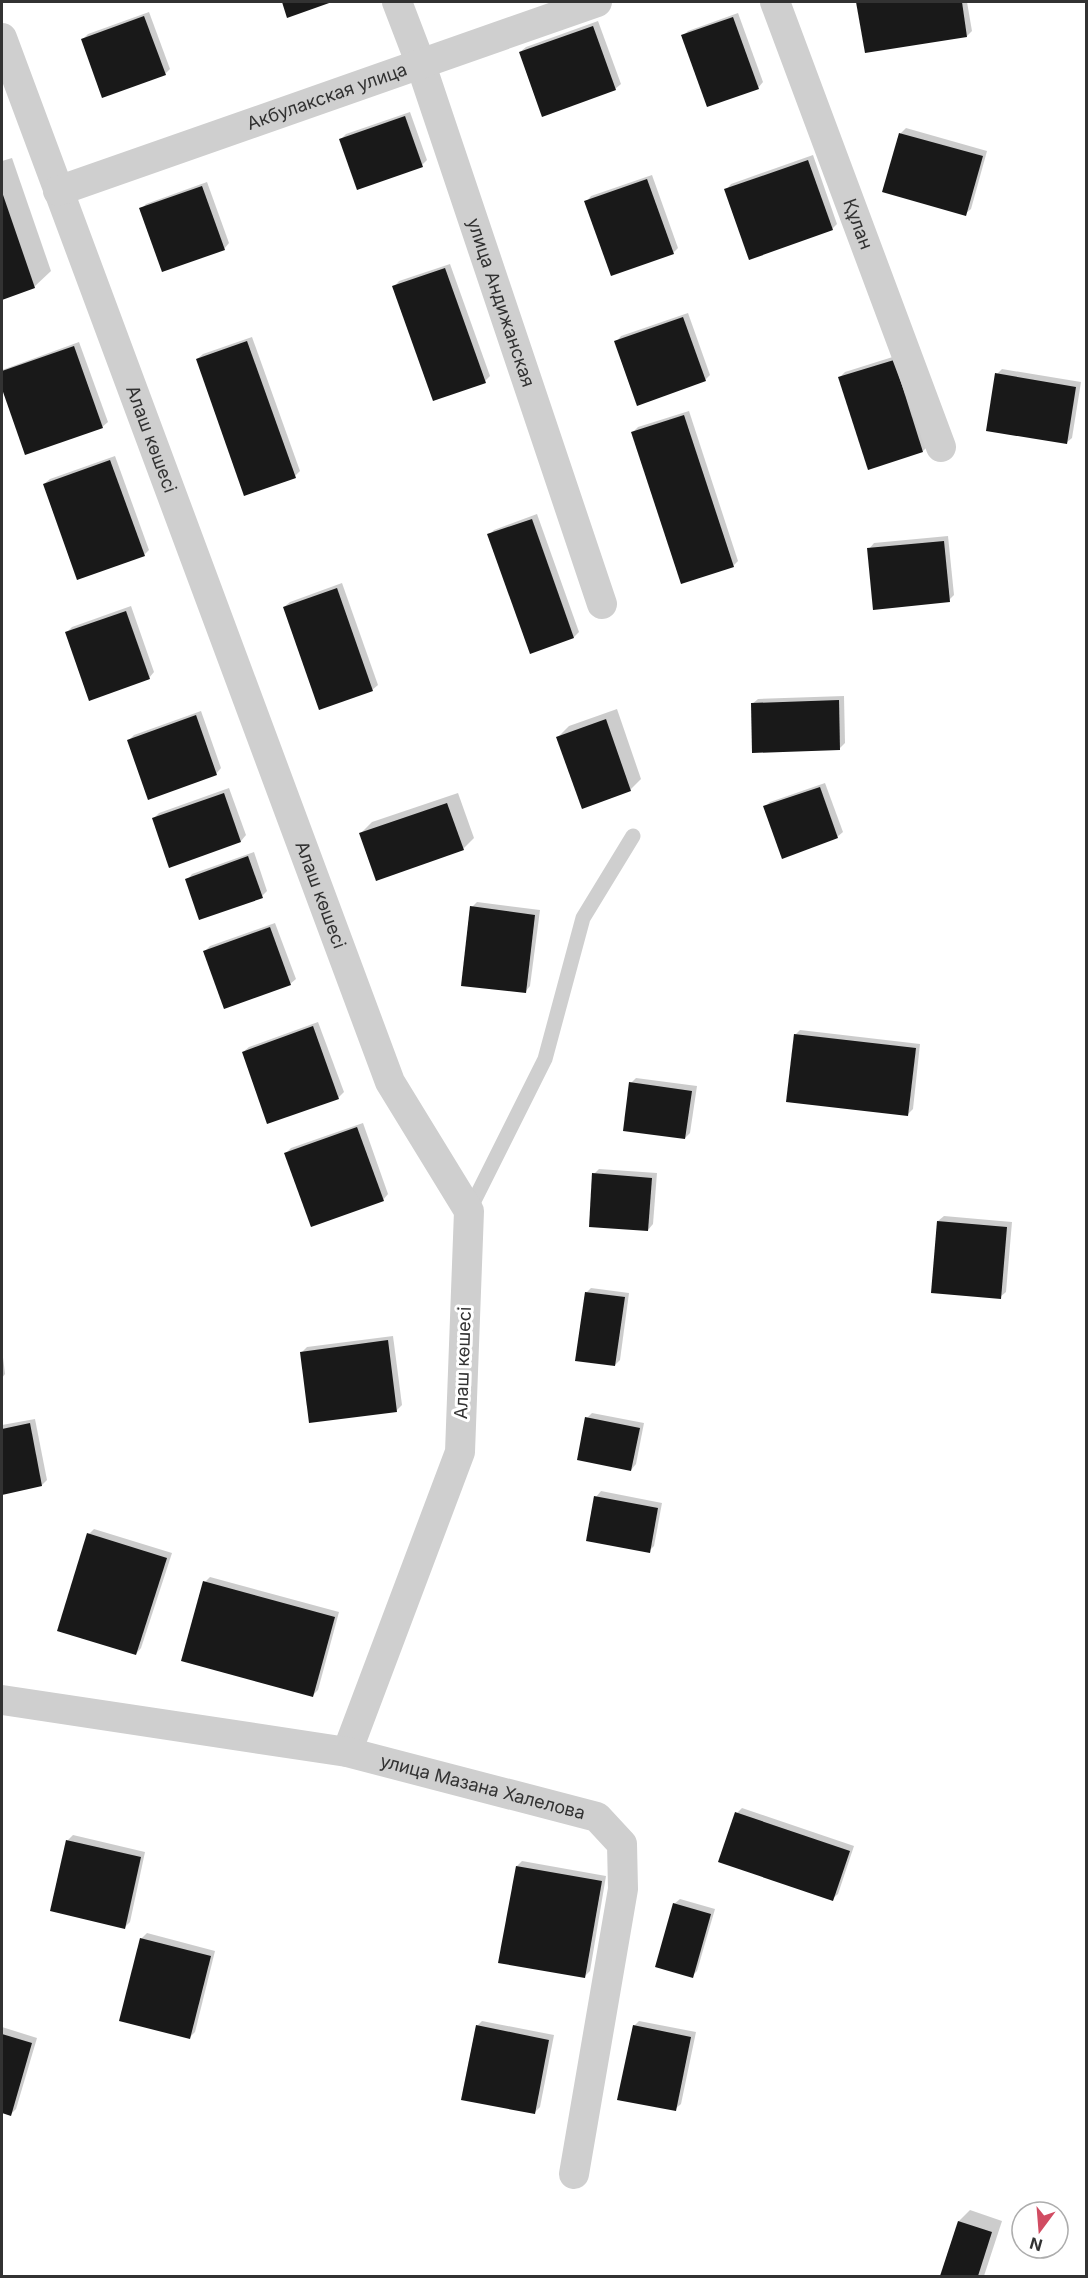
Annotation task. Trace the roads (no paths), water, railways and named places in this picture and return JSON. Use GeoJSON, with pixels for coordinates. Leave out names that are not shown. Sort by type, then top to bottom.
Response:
{"type":"FeatureCollection","features":[{"type":"Feature","properties":{"kind":"street","name":"улица Андижанская"},"geometry":{"type":"LineString","coordinates":[[397,2],[420,62],[602,604]]}},
{"type":"Feature","properties":{"kind":"street","name":"Акбулакская улица"},"geometry":{"type":"LineString","coordinates":[[58,191],[420,62],[597,2]]}},
{"type":"Feature","properties":{"kind":"street","name":"Құлан"},"geometry":{"type":"LineString","coordinates":[[775,2],[941,447]]}},
{"type":"Feature","properties":{"kind":"street","name":"Алаш көшесі"},"geometry":{"type":"LineString","coordinates":[[2,38],[390,1082],[470,1211],[460,1452],[347,1752]]}},
{"type":"Feature","properties":{"kind":"street","name":"улица Мазана Халелова"},"geometry":{"type":"LineString","coordinates":[[2,1700],[347,1752],[597,1817],[622,1844],[623,1889],[574,2174]]}},
{"type":"Feature","properties":{"kind":"lane"},"geometry":{"type":"LineString","coordinates":[[470,1211],[545,1059],[583,918],[633,836]]}}]}
